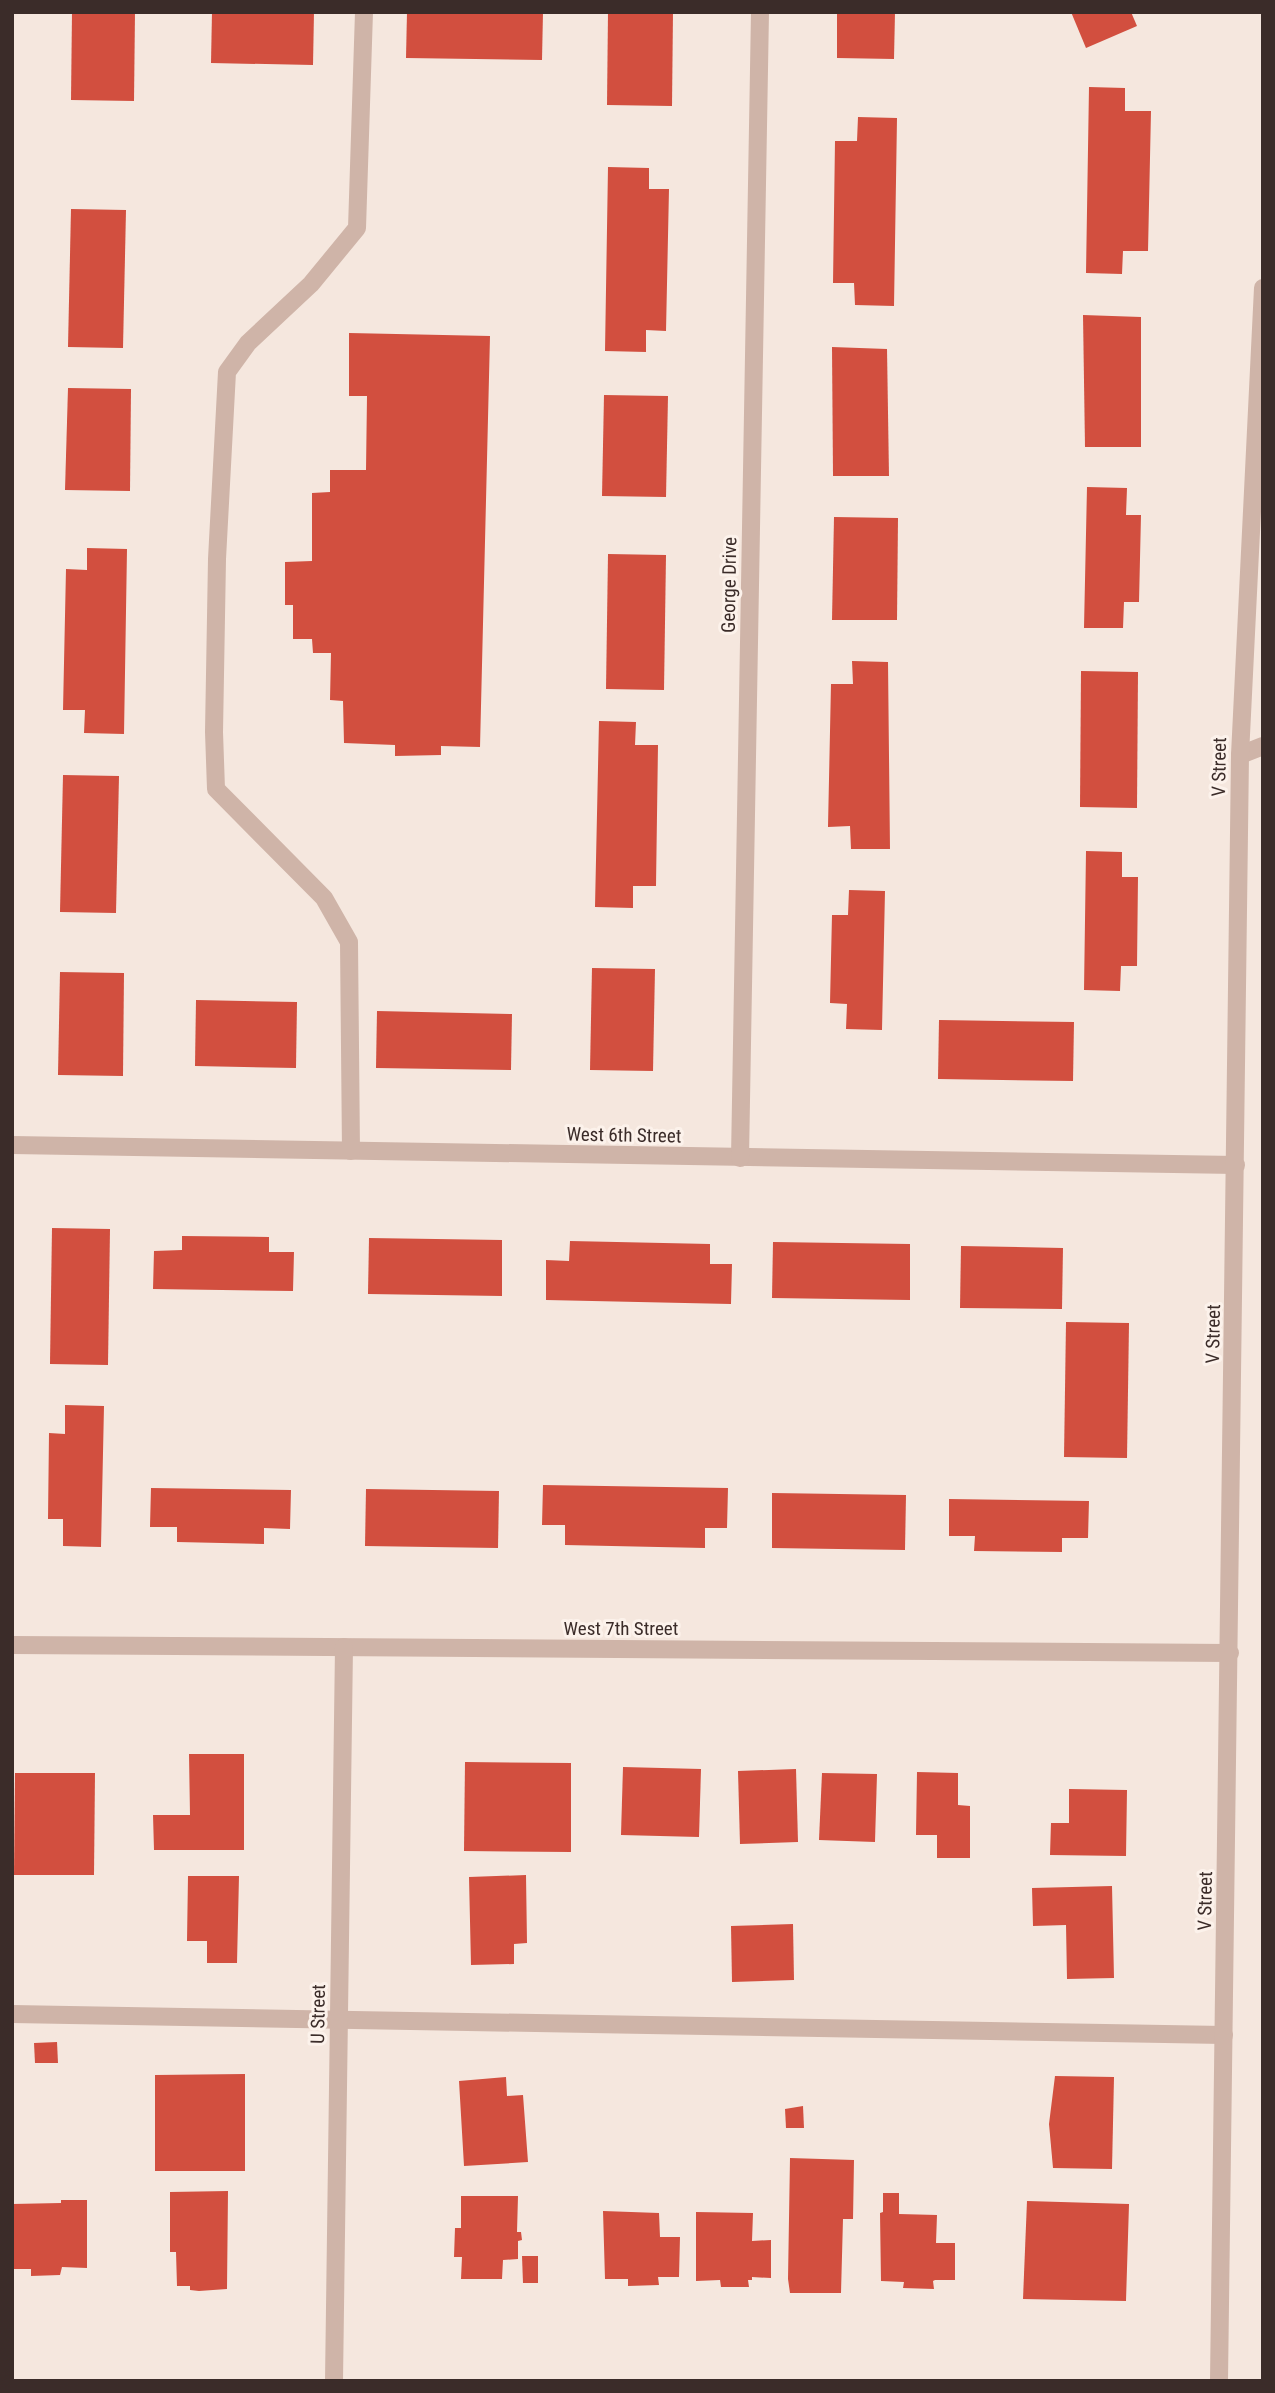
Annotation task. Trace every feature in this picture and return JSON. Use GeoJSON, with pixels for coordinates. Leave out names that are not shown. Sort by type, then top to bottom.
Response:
{"type":"FeatureCollection","features":[{"type":"Feature","properties":{"kind":"street"},"geometry":{"type":"LineString","coordinates":[[351,1151],[349,942],[324,898],[216,789],[214,732],[217,559],[227,372],[248,343],[311,284],[356,228],[364,12]]}},
{"type":"Feature","properties":{"kind":"street","name":"George Drive"},"geometry":{"type":"LineString","coordinates":[[740,1158],[760,12]]}},
{"type":"Feature","properties":{"kind":"street","name":"V Street"},"geometry":{"type":"LineString","coordinates":[[1219,2381],[1240,755],[1263,288]]}},
{"type":"Feature","properties":{"kind":"street"},"geometry":{"type":"LineString","coordinates":[[1240,755],[1263,746]]}},
{"type":"Feature","properties":{"kind":"street","name":"West 6th Street"},"geometry":{"type":"LineString","coordinates":[[12,1145],[1236,1165]]}},
{"type":"Feature","properties":{"kind":"street","name":"West 7th Street"},"geometry":{"type":"LineString","coordinates":[[12,1645],[1230,1653]]}},
{"type":"Feature","properties":{"kind":"street","name":"U Street"},"geometry":{"type":"LineString","coordinates":[[334,2381],[344,1647]]}},
{"type":"Feature","properties":{"kind":"street"},"geometry":{"type":"LineString","coordinates":[[12,2014],[1224,2035]]}},
{"type":"Feature","properties":{"kind":"building"},"geometry":{"type":"Polygon","coordinates":[[[72,12],[135,12],[134,101],[71,100],[72,12]]]}},
{"type":"Feature","properties":{"kind":"building"},"geometry":{"type":"Polygon","coordinates":[[[212,12],[314,12],[313,65],[211,63],[212,12]]]}},
{"type":"Feature","properties":{"kind":"building"},"geometry":{"type":"Polygon","coordinates":[[[407,12],[543,12],[542,60],[406,58],[407,12]]]}},
{"type":"Feature","properties":{"kind":"building"},"geometry":{"type":"Polygon","coordinates":[[[608,12],[673,12],[672,106],[607,105],[608,12]]]}},
{"type":"Feature","properties":{"kind":"building"},"geometry":{"type":"Polygon","coordinates":[[[837,12],[895,12],[894,59],[837,58],[837,12]]]}},
{"type":"Feature","properties":{"kind":"building"},"geometry":{"type":"Polygon","coordinates":[[[1071,12],[1131,12],[1137,26],[1086,48],[1071,12]]]}},
{"type":"Feature","properties":{"kind":"building"},"geometry":{"type":"Polygon","coordinates":[[[1089,87],[1125,88],[1125,111],[1151,111],[1148,251],[1123,251],[1122,274],[1086,273],[1089,87]]]}},
{"type":"Feature","properties":{"kind":"building"},"geometry":{"type":"Polygon","coordinates":[[[858,117],[897,118],[894,306],[855,305],[854,283],[833,283],[835,141],[857,141],[858,117]]]}},
{"type":"Feature","properties":{"kind":"building"},"geometry":{"type":"Polygon","coordinates":[[[608,167],[649,168],[649,189],[669,189],[666,331],[646,330],[646,352],[605,351],[608,167]]]}},
{"type":"Feature","properties":{"kind":"building"},"geometry":{"type":"Polygon","coordinates":[[[71,209],[126,210],[123,348],[68,347],[71,209]]]}},
{"type":"Feature","properties":{"kind":"building"},"geometry":{"type":"Polygon","coordinates":[[[1083,315],[1141,317],[1141,447],[1085,447],[1083,315]]]}},
{"type":"Feature","properties":{"kind":"building"},"geometry":{"type":"Polygon","coordinates":[[[349,333],[490,336],[480,747],[441,746],[441,755],[395,756],[395,745],[344,743],[343,701],[330,700],[331,653],[313,653],[312,639],[293,639],[293,605],[285,605],[285,562],[312,561],[312,493],[330,492],[330,470],[366,470],[367,396],[349,396],[349,333]]]}},
{"type":"Feature","properties":{"kind":"building"},"geometry":{"type":"Polygon","coordinates":[[[832,347],[887,349],[889,476],[833,476],[832,347]]]}},
{"type":"Feature","properties":{"kind":"building"},"geometry":{"type":"Polygon","coordinates":[[[68,388],[131,389],[130,491],[65,490],[68,388]]]}},
{"type":"Feature","properties":{"kind":"building"},"geometry":{"type":"Polygon","coordinates":[[[604,395],[668,396],[666,497],[602,496],[604,395]]]}},
{"type":"Feature","properties":{"kind":"building"},"geometry":{"type":"Polygon","coordinates":[[[1087,487],[1127,488],[1126,515],[1141,515],[1139,602],[1124,602],[1123,628],[1084,628],[1087,487]]]}},
{"type":"Feature","properties":{"kind":"building"},"geometry":{"type":"Polygon","coordinates":[[[834,517],[898,518],[897,620],[832,620],[834,517]]]}},
{"type":"Feature","properties":{"kind":"building"},"geometry":{"type":"Polygon","coordinates":[[[87,548],[127,549],[124,734],[84,733],[85,710],[63,710],[66,569],[87,570],[87,548]]]}},
{"type":"Feature","properties":{"kind":"building"},"geometry":{"type":"Polygon","coordinates":[[[608,554],[666,555],[664,690],[606,689],[608,554]]]}},
{"type":"Feature","properties":{"kind":"building"},"geometry":{"type":"Polygon","coordinates":[[[852,661],[888,662],[890,849],[851,849],[850,826],[828,827],[831,684],[853,684],[852,661]]]}},
{"type":"Feature","properties":{"kind":"building"},"geometry":{"type":"Polygon","coordinates":[[[1081,671],[1138,672],[1137,808],[1080,807],[1081,671]]]}},
{"type":"Feature","properties":{"kind":"building"},"geometry":{"type":"Polygon","coordinates":[[[599,721],[636,722],[635,745],[658,745],[656,886],[633,886],[633,908],[595,907],[599,721]]]}},
{"type":"Feature","properties":{"kind":"building"},"geometry":{"type":"Polygon","coordinates":[[[63,775],[119,776],[116,913],[60,912],[63,775]]]}},
{"type":"Feature","properties":{"kind":"building"},"geometry":{"type":"Polygon","coordinates":[[[1086,851],[1122,852],[1122,877],[1138,877],[1137,966],[1121,966],[1120,991],[1084,990],[1086,851]]]}},
{"type":"Feature","properties":{"kind":"building"},"geometry":{"type":"Polygon","coordinates":[[[849,890],[885,891],[882,1030],[846,1029],[847,1004],[830,1003],[832,915],[848,915],[849,890]]]}},
{"type":"Feature","properties":{"kind":"building"},"geometry":{"type":"Polygon","coordinates":[[[592,968],[655,969],[653,1071],[590,1070],[592,968]]]}},
{"type":"Feature","properties":{"kind":"building"},"geometry":{"type":"Polygon","coordinates":[[[60,972],[124,973],[123,1076],[58,1075],[60,972]]]}},
{"type":"Feature","properties":{"kind":"building"},"geometry":{"type":"Polygon","coordinates":[[[196,1000],[297,1002],[296,1068],[195,1066],[196,1000]]]}},
{"type":"Feature","properties":{"kind":"building"},"geometry":{"type":"Polygon","coordinates":[[[377,1011],[512,1014],[511,1070],[376,1068],[377,1011]]]}},
{"type":"Feature","properties":{"kind":"building"},"geometry":{"type":"Polygon","coordinates":[[[939,1020],[1074,1022],[1073,1081],[938,1079],[939,1020]]]}},
{"type":"Feature","properties":{"kind":"building"},"geometry":{"type":"Polygon","coordinates":[[[52,1228],[110,1229],[108,1365],[50,1364],[52,1228]]]}},
{"type":"Feature","properties":{"kind":"building"},"geometry":{"type":"Polygon","coordinates":[[[182,1236],[269,1237],[269,1252],[294,1252],[293,1291],[153,1289],[154,1251],[182,1250],[182,1236]]]}},
{"type":"Feature","properties":{"kind":"building"},"geometry":{"type":"Polygon","coordinates":[[[369,1238],[502,1240],[502,1296],[368,1294],[369,1238]]]}},
{"type":"Feature","properties":{"kind":"building"},"geometry":{"type":"Polygon","coordinates":[[[570,1241],[710,1244],[710,1264],[732,1264],[731,1304],[546,1300],[546,1260],[569,1261],[570,1241]]]}},
{"type":"Feature","properties":{"kind":"building"},"geometry":{"type":"Polygon","coordinates":[[[773,1242],[910,1244],[910,1300],[772,1298],[773,1242]]]}},
{"type":"Feature","properties":{"kind":"building"},"geometry":{"type":"Polygon","coordinates":[[[961,1246],[1063,1248],[1062,1309],[960,1308],[961,1246]]]}},
{"type":"Feature","properties":{"kind":"building"},"geometry":{"type":"Polygon","coordinates":[[[1066,1322],[1129,1323],[1127,1458],[1064,1457],[1066,1322]]]}},
{"type":"Feature","properties":{"kind":"building"},"geometry":{"type":"Polygon","coordinates":[[[65,1405],[104,1406],[101,1547],[63,1546],[63,1519],[48,1519],[49,1433],[65,1434],[65,1405]]]}},
{"type":"Feature","properties":{"kind":"building"},"geometry":{"type":"Polygon","coordinates":[[[543,1485],[728,1488],[727,1528],[705,1528],[705,1548],[565,1545],[565,1525],[542,1525],[543,1485]]]}},
{"type":"Feature","properties":{"kind":"building"},"geometry":{"type":"Polygon","coordinates":[[[151,1488],[291,1490],[290,1529],[264,1528],[264,1544],[177,1542],[177,1527],[150,1527],[151,1488]]]}},
{"type":"Feature","properties":{"kind":"building"},"geometry":{"type":"Polygon","coordinates":[[[366,1489],[499,1491],[498,1548],[365,1546],[366,1489]]]}},
{"type":"Feature","properties":{"kind":"building"},"geometry":{"type":"Polygon","coordinates":[[[772,1493],[906,1495],[905,1550],[772,1548],[772,1493]]]}},
{"type":"Feature","properties":{"kind":"building"},"geometry":{"type":"Polygon","coordinates":[[[949,1499],[1089,1501],[1088,1538],[1062,1538],[1062,1552],[974,1551],[975,1536],[949,1536],[949,1499]]]}},
{"type":"Feature","properties":{"kind":"building"},"geometry":{"type":"Polygon","coordinates":[[[189,1754],[244,1754],[244,1850],[154,1850],[153,1815],[190,1815],[189,1754]]]}},
{"type":"Feature","properties":{"kind":"building"},"geometry":{"type":"Polygon","coordinates":[[[465,1762],[571,1763],[571,1852],[464,1851],[465,1762]]]}},
{"type":"Feature","properties":{"kind":"building"},"geometry":{"type":"Polygon","coordinates":[[[623,1767],[701,1769],[699,1837],[621,1835],[623,1767]]]}},
{"type":"Feature","properties":{"kind":"building"},"geometry":{"type":"Polygon","coordinates":[[[796,1769],[798,1842],[740,1844],[738,1771],[796,1769]]]}},
{"type":"Feature","properties":{"kind":"building"},"geometry":{"type":"Polygon","coordinates":[[[917,1772],[958,1773],[958,1805],[970,1806],[970,1858],[937,1858],[937,1835],[916,1835],[917,1772]]]}},
{"type":"Feature","properties":{"kind":"building"},"geometry":{"type":"Polygon","coordinates":[[[15,1773],[95,1773],[94,1875],[14,1875],[15,1773]]]}},
{"type":"Feature","properties":{"kind":"building"},"geometry":{"type":"Polygon","coordinates":[[[822,1773],[877,1774],[875,1842],[819,1840],[822,1773]]]}},
{"type":"Feature","properties":{"kind":"building"},"geometry":{"type":"Polygon","coordinates":[[[1069,1789],[1127,1790],[1126,1856],[1050,1855],[1051,1823],[1069,1823],[1069,1789]]]}},
{"type":"Feature","properties":{"kind":"building"},"geometry":{"type":"Polygon","coordinates":[[[526,1875],[527,1943],[514,1944],[514,1964],[471,1965],[469,1877],[526,1875]]]}},
{"type":"Feature","properties":{"kind":"building"},"geometry":{"type":"Polygon","coordinates":[[[188,1876],[239,1876],[237,1963],[207,1963],[207,1941],[187,1941],[188,1876]]]}},
{"type":"Feature","properties":{"kind":"building"},"geometry":{"type":"Polygon","coordinates":[[[1112,1886],[1114,1978],[1067,1979],[1066,1925],[1033,1926],[1032,1888],[1112,1886]]]}},
{"type":"Feature","properties":{"kind":"building"},"geometry":{"type":"Polygon","coordinates":[[[793,1924],[794,1980],[732,1982],[731,1926],[793,1924]]]}},
{"type":"Feature","properties":{"kind":"building"},"geometry":{"type":"Polygon","coordinates":[[[57,2042],[58,2063],[35,2063],[34,2043],[57,2042]]]}},
{"type":"Feature","properties":{"kind":"building"},"geometry":{"type":"Polygon","coordinates":[[[245,2074],[245,2171],[155,2171],[155,2075],[245,2074]]]}},
{"type":"Feature","properties":{"kind":"building"},"geometry":{"type":"Polygon","coordinates":[[[1055,2076],[1114,2077],[1112,2169],[1053,2168],[1049,2124],[1055,2076]]]}},
{"type":"Feature","properties":{"kind":"building"},"geometry":{"type":"Polygon","coordinates":[[[506,2077],[507,2096],[523,2095],[528,2162],[464,2166],[459,2081],[506,2077]]]}},
{"type":"Feature","properties":{"kind":"building"},"geometry":{"type":"Polygon","coordinates":[[[803,2106],[804,2128],[786,2128],[785,2109],[803,2106]]]}},
{"type":"Feature","properties":{"kind":"building"},"geometry":{"type":"Polygon","coordinates":[[[790,2158],[854,2160],[853,2219],[843,2219],[841,2293],[790,2293],[790,2158]]]}},
{"type":"Feature","properties":{"kind":"building"},"geometry":{"type":"Polygon","coordinates":[[[228,2191],[227,2289],[199,2291],[190,2290],[190,2286],[177,2286],[176,2252],[170,2252],[170,2192],[228,2191]]]}},
{"type":"Feature","properties":{"kind":"building"},"geometry":{"type":"Polygon","coordinates":[[[883,2193],[899,2193],[899,2214],[937,2215],[936,2243],[955,2243],[955,2280],[935,2280],[934,2289],[903,2288],[904,2282],[881,2281],[880,2213],[883,2212],[883,2193]]]}},
{"type":"Feature","properties":{"kind":"building"},"geometry":{"type":"Polygon","coordinates":[[[461,2196],[518,2196],[517,2232],[521,2232],[522,2240],[518,2241],[518,2259],[503,2260],[502,2279],[461,2279],[462,2257],[454,2257],[455,2228],[461,2228],[461,2196]]]}},
{"type":"Feature","properties":{"kind":"building"},"geometry":{"type":"Polygon","coordinates":[[[61,2200],[87,2200],[87,2268],[62,2267],[60,2275],[31,2276],[31,2269],[12,2269],[12,2204],[61,2203],[61,2200]]]}},
{"type":"Feature","properties":{"kind":"building"},"geometry":{"type":"Polygon","coordinates":[[[1027,2201],[1129,2204],[1126,2301],[1023,2299],[1027,2201]]]}},
{"type":"Feature","properties":{"kind":"building"},"geometry":{"type":"Polygon","coordinates":[[[603,2211],[659,2213],[660,2237],[680,2237],[679,2277],[658,2277],[659,2285],[628,2286],[628,2279],[605,2279],[603,2211]]]}},
{"type":"Feature","properties":{"kind":"building"},"geometry":{"type":"Polygon","coordinates":[[[696,2212],[753,2213],[752,2241],[771,2240],[771,2278],[752,2277],[752,2280],[748,2280],[749,2287],[721,2287],[720,2280],[696,2281],[696,2212]]]}},
{"type":"Feature","properties":{"kind":"building"},"geometry":{"type":"Polygon","coordinates":[[[522,2256],[538,2256],[538,2283],[523,2283],[522,2256]]]}}]}
